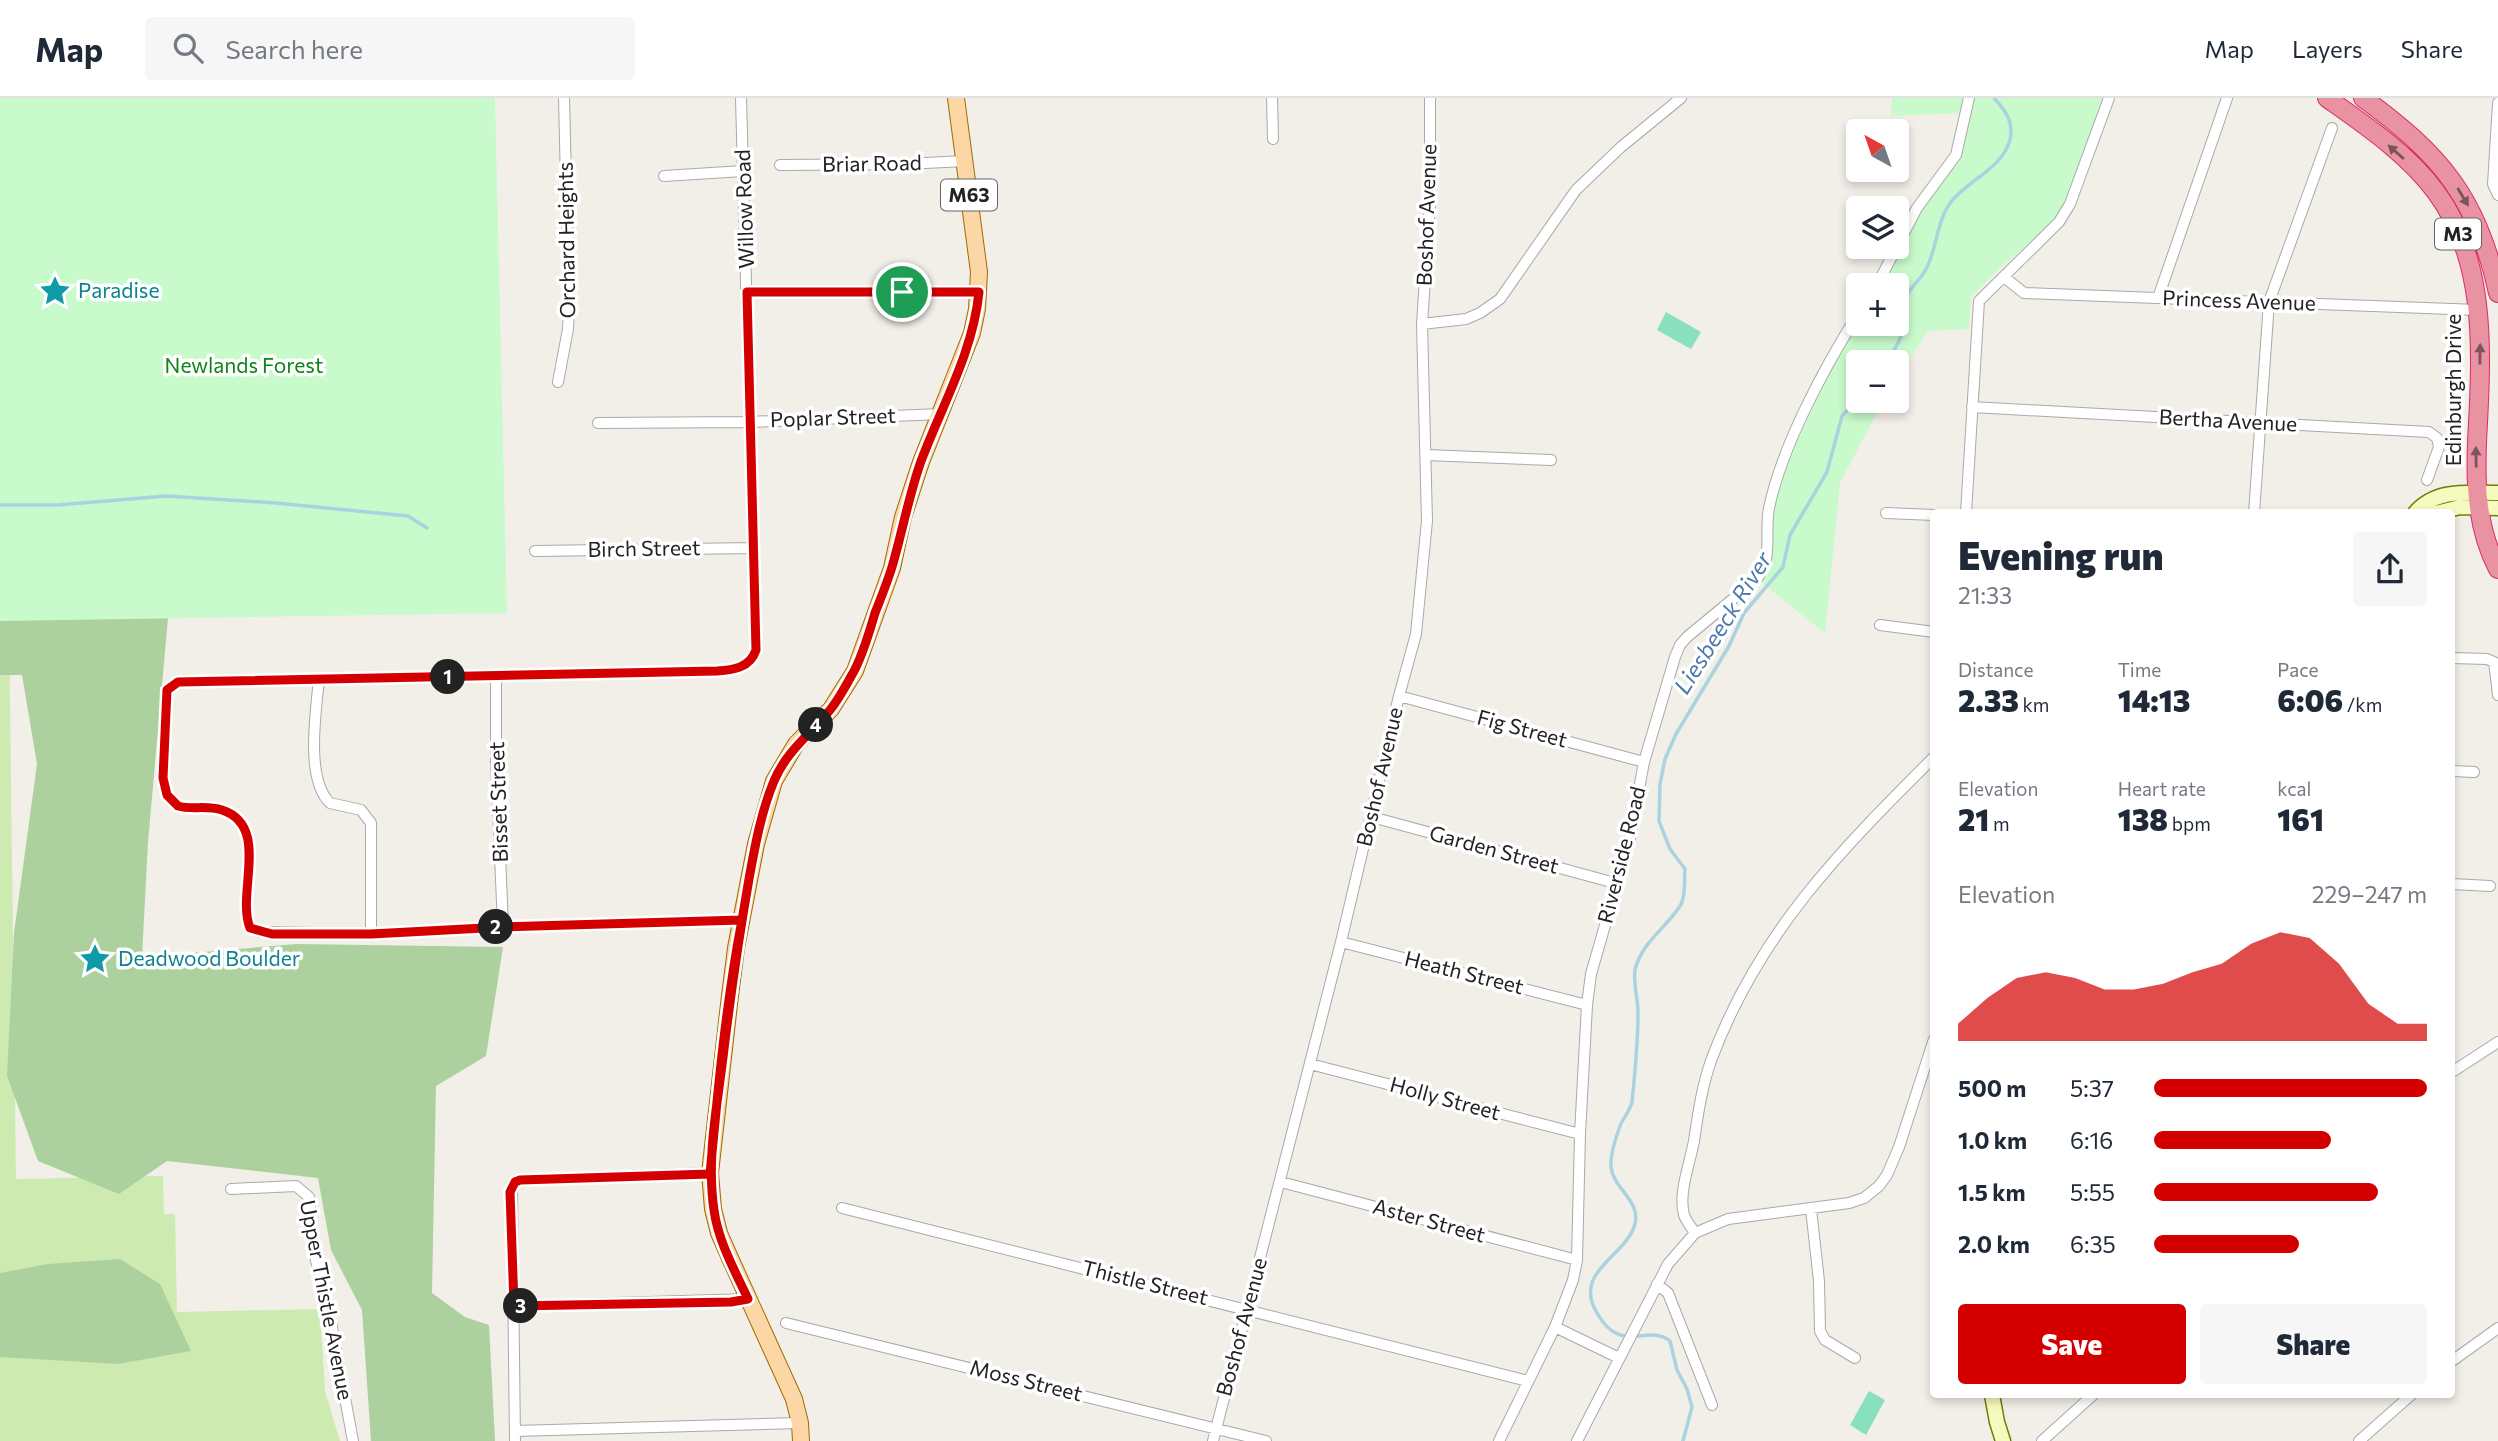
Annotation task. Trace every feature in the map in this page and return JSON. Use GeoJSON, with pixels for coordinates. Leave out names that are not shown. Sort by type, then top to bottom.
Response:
{"type":"FeatureCollection","features":[{"type":"Feature","properties":{"kind":"highway","name":"Edinburgh Drive"},"geometry":{"type":"LineString","coordinates":[[2327,98],[2398,153],[2436,192],[2461,239],[2472,273],[2479,310],[2475,453],[2479,500],[2485,536],[2498,569]]}},
{"type":"Feature","properties":{"kind":"highway","name":"M3"},"geometry":{"type":"LineString","coordinates":[[2363,98],[2405,130],[2453,180],[2482,232],[2498,293]]}},
{"type":"Feature","properties":{"kind":"main road","name":"M63"},"geometry":{"type":"LineString","coordinates":[[801,1441],[800,1423],[789,1387],[719,1233],[713,1209],[710,1174],[729,1004],[756,844],[774,781],[796,744],[831,709],[855,671],[892,568],[903,517],[921,462],[972,333],[979,292],[976,243],[956,98]]}},
{"type":"Feature","properties":{"kind":"street","name":"Orchard Heights"},"geometry":{"type":"LineString","coordinates":[[558,382],[568,329],[569,307],[564,98]]}},
{"type":"Feature","properties":{"kind":"street","name":"Willow Road"},"geometry":{"type":"LineString","coordinates":[[496,676],[734,670],[743,666],[754,655],[741,98]]}},
{"type":"Feature","properties":{"kind":"street"},"geometry":{"type":"LineString","coordinates":[[1272,98],[1273,139]]}},
{"type":"Feature","properties":{"kind":"street","name":"Boshof Avenue"},"geometry":{"type":"LineString","coordinates":[[1213,1441],[1341,942],[1417,625],[1427,521],[1422,324],[1430,203],[1430,98]]}},
{"type":"Feature","properties":{"kind":"street"},"geometry":{"type":"LineString","coordinates":[[1422,324],[1466,319],[1493,306],[1505,293],[1576,190],[1621,147],[1681,98]]}},
{"type":"Feature","properties":{"kind":"street"},"geometry":{"type":"LineString","coordinates":[[1883,273],[1917,208],[1956,155],[1969,98]]}},
{"type":"Feature","properties":{"kind":"street"},"geometry":{"type":"LineString","coordinates":[[1966,509],[1979,301],[2059,222],[2070,204],[2109,98]]}},
{"type":"Feature","properties":{"kind":"street"},"geometry":{"type":"LineString","coordinates":[[2158,298],[2227,98]]}},
{"type":"Feature","properties":{"kind":"street"},"geometry":{"type":"LineString","coordinates":[[2496,191],[2498,103]]}},
{"type":"Feature","properties":{"kind":"street"},"geometry":{"type":"LineString","coordinates":[[2254,509],[2269,302],[2332,128]]}},
{"type":"Feature","properties":{"kind":"street","name":"Briar Road"},"geometry":{"type":"LineString","coordinates":[[780,165],[965,161]]}},
{"type":"Feature","properties":{"kind":"street"},"geometry":{"type":"LineString","coordinates":[[664,176],[743,171]]}},
{"type":"Feature","properties":{"kind":"street","name":"Princess Avenue"},"geometry":{"type":"LineString","coordinates":[[2004,277],[2024,293],[2479,310]]}},
{"type":"Feature","properties":{"kind":"street"},"geometry":{"type":"LineString","coordinates":[[747,292],[979,292]]}},
{"type":"Feature","properties":{"kind":"street","name":"Riverside Road"},"geometry":{"type":"LineString","coordinates":[[1499,1441],[1555,1327],[1570,1290],[1577,1260],[1580,1134],[1591,974],[1630,838],[1644,762],[1680,645],[1764,570],[1768,558],[1766,520],[1780,467],[1846,334]]}},
{"type":"Feature","properties":{"kind":"street","name":"Bertha Avenue"},"geometry":{"type":"LineString","coordinates":[[1972,407],[2429,432],[2437,438],[2439,447],[2427,480]]}},
{"type":"Feature","properties":{"kind":"street","name":"Poplar Street"},"geometry":{"type":"LineString","coordinates":[[598,423],[749,422],[941,414]]}},
{"type":"Feature","properties":{"kind":"street"},"geometry":{"type":"LineString","coordinates":[[1426,455],[1551,460]]}},
{"type":"Feature","properties":{"kind":"street"},"geometry":{"type":"LineString","coordinates":[[2452,509],[2498,493]]}},
{"type":"Feature","properties":{"kind":"street"},"geometry":{"type":"LineString","coordinates":[[2421,509],[2435,498],[2446,494],[2479,500],[2498,508]]}},
{"type":"Feature","properties":{"kind":"street"},"geometry":{"type":"LineString","coordinates":[[1886,513],[1930,515]]}},
{"type":"Feature","properties":{"kind":"street","name":"Birch Street"},"geometry":{"type":"LineString","coordinates":[[535,551],[753,548]]}},
{"type":"Feature","properties":{"kind":"street"},"geometry":{"type":"LineString","coordinates":[[1880,625],[1930,631]]}},
{"type":"Feature","properties":{"kind":"street"},"geometry":{"type":"LineString","coordinates":[[2455,658],[2487,659],[2494,662],[2498,695]]}},
{"type":"Feature","properties":{"kind":"street"},"geometry":{"type":"LineString","coordinates":[[496,676],[178,682],[171,685],[166,697],[163,778],[167,795],[178,806],[215,808],[230,813],[240,821],[246,834],[250,859],[245,904],[250,928],[272,934],[371,934],[742,920]]}},
{"type":"Feature","properties":{"kind":"street","name":"Bisset Street"},"geometry":{"type":"LineString","coordinates":[[496,676],[496,759],[503,927]]}},
{"type":"Feature","properties":{"kind":"street"},"geometry":{"type":"LineString","coordinates":[[319,679],[314,734],[322,792],[330,803],[361,810],[371,823],[371,934]]}},
{"type":"Feature","properties":{"kind":"street","name":"Fig Street"},"geometry":{"type":"LineString","coordinates":[[1399,696],[1644,762]]}},
{"type":"Feature","properties":{"kind":"street"},"geometry":{"type":"LineString","coordinates":[[1695,1233],[1684,1214],[1684,1191],[1711,1060],[1736,1004],[1767,946],[1800,900],[1836,857],[1930,761]]}},
{"type":"Feature","properties":{"kind":"street"},"geometry":{"type":"LineString","coordinates":[[2455,771],[2474,772]]}},
{"type":"Feature","properties":{"kind":"street","name":"Garden Street"},"geometry":{"type":"LineString","coordinates":[[1371,817],[1615,883]]}},
{"type":"Feature","properties":{"kind":"street"},"geometry":{"type":"LineString","coordinates":[[2455,884],[2490,886]]}},
{"type":"Feature","properties":{"kind":"street","name":"Heath Street"},"geometry":{"type":"LineString","coordinates":[[1341,942],[1587,1005]]}},
{"type":"Feature","properties":{"kind":"street"},"geometry":{"type":"LineString","coordinates":[[2455,1070],[2498,1042]]}},
{"type":"Feature","properties":{"kind":"street"},"geometry":{"type":"LineString","coordinates":[[1577,1441],[1668,1264],[1695,1233],[1728,1219],[1849,1203],[1864,1198],[1880,1186],[1899,1147],[1930,1052]]}},
{"type":"Feature","properties":{"kind":"street","name":"Holly Street"},"geometry":{"type":"LineString","coordinates":[[1310,1064],[1580,1134]]}},
{"type":"Feature","properties":{"kind":"street"},"geometry":{"type":"LineString","coordinates":[[710,1174],[515,1182],[511,1188],[515,1436],[800,1423]]}},
{"type":"Feature","properties":{"kind":"street","name":"Aster Street"},"geometry":{"type":"LineString","coordinates":[[1281,1182],[1577,1260]]}},
{"type":"Feature","properties":{"kind":"street","name":"Upper Thistle Avenue"},"geometry":{"type":"LineString","coordinates":[[231,1189],[296,1186],[309,1197],[313,1248],[331,1322],[353,1441]]}},
{"type":"Feature","properties":{"kind":"street","name":"Thistle Street"},"geometry":{"type":"LineString","coordinates":[[842,1208],[1528,1381]]}},
{"type":"Feature","properties":{"kind":"street"},"geometry":{"type":"LineString","coordinates":[[1811,1209],[1819,1281],[1820,1331],[1825,1340],[1855,1358]]}},
{"type":"Feature","properties":{"kind":"street"},"geometry":{"type":"LineString","coordinates":[[1657,1284],[1668,1293],[1712,1405]]}},
{"type":"Feature","properties":{"kind":"street"},"geometry":{"type":"LineString","coordinates":[[514,1306],[731,1302],[748,1299]]}},
{"type":"Feature","properties":{"kind":"street","name":"Moss Street"},"geometry":{"type":"LineString","coordinates":[[786,1323],[1266,1441]]}},
{"type":"Feature","properties":{"kind":"street"},"geometry":{"type":"LineString","coordinates":[[1555,1327],[1621,1354]]}},
{"type":"Feature","properties":{"kind":"street"},"geometry":{"type":"LineString","coordinates":[[2455,1359],[2498,1328]]}},
{"type":"Feature","properties":{"kind":"street"},"geometry":{"type":"LineString","coordinates":[[1993,1398],[2003,1441]]}},
{"type":"Feature","properties":{"kind":"street"},"geometry":{"type":"LineString","coordinates":[[2042,1441],[2090,1398]]}},
{"type":"Feature","properties":{"kind":"street"},"geometry":{"type":"LineString","coordinates":[[2359,1441],[2409,1398]]}},
{"type":"Feature","properties":{"kind":"green space","name":"Newlands Forest"},"geometry":{"type":"Polygon","coordinates":[[[0,98],[489,611],[168,618],[148,842],[142,957],[296,944],[503,947],[486,1056],[436,1086],[432,1293],[465,1317],[489,1325],[495,1441],[371,1441],[362,1310],[331,1250],[318,1178],[167,1161],[119,1194],[38,1161],[7,1076],[14,933],[37,764],[22,675],[0,675],[0,98]]]}},
{"type":"Feature","properties":{"kind":"green space"},"geometry":{"type":"Polygon","coordinates":[[[0,98],[495,98],[507,613],[0,621],[0,98]]]}},
{"type":"Feature","properties":{"kind":"green space"},"geometry":{"type":"Polygon","coordinates":[[[1892,98],[1966,98],[1963,113],[1891,116],[1892,98]]]}},
{"type":"Feature","properties":{"kind":"green space"},"geometry":{"type":"Polygon","coordinates":[[[1974,98],[2102,98],[2068,202],[2057,219],[1971,297],[1969,329],[1928,331],[1909,359],[1909,350],[1846,350],[1846,413],[1877,413],[1840,483],[1825,633],[1761,582],[1769,565],[1770,525],[1774,503],[1798,440],[1849,336],[1909,336],[1909,273],[1888,273],[1895,259],[1909,259],[1909,231],[1918,213],[1955,166],[1974,98]]]}},
{"type":"Feature","properties":{"kind":"green space"},"geometry":{"type":"Polygon","coordinates":[[[1666,312],[1701,332],[1691,349],[1657,330],[1666,312]]]}},
{"type":"Feature","properties":{"kind":"green space"},"geometry":{"type":"Polygon","coordinates":[[[9,620],[16,1179],[163,1176],[164,1214],[175,1214],[177,1312],[320,1309],[325,1391],[340,1441],[0,1441],[0,621],[9,620]]]}},
{"type":"Feature","properties":{"kind":"green space"},"geometry":{"type":"Polygon","coordinates":[[[120,1259],[160,1284],[191,1351],[118,1364],[0,1357],[0,1273],[48,1264],[120,1259]]]}},
{"type":"Feature","properties":{"kind":"green space"},"geometry":{"type":"Polygon","coordinates":[[[1869,1391],[1885,1400],[1866,1435],[1850,1425],[1869,1391]]]}},
{"type":"Feature","properties":{"kind":"waterway","name":"Liesbeeck River"},"geometry":{"type":"LineString","coordinates":[[1894,350],[1902,334],[1906,297],[1929,263],[1946,210],[1958,194],[2000,159],[2010,140],[2008,117],[1994,98]]}},
{"type":"Feature","properties":{"kind":"waterway","name":"Liesbeeck River"},"geometry":{"type":"LineString","coordinates":[[1683,1441],[1692,1407],[1687,1389],[1677,1370],[1670,1341],[1662,1336],[1625,1336],[1615,1333],[1597,1313],[1591,1298],[1591,1286],[1596,1275],[1630,1236],[1635,1224],[1634,1208],[1616,1182],[1611,1167],[1618,1130],[1632,1102],[1638,1023],[1635,970],[1648,944],[1680,906],[1684,893],[1685,869],[1670,849],[1659,821],[1660,784],[1665,759],[1676,734],[1729,646],[1744,613],[1783,567],[1790,535],[1827,472],[1842,416],[1846,412]]}},
{"type":"Feature","properties":{"kind":"waterway"},"geometry":{"type":"LineString","coordinates":[[0,505],[57,505],[166,496],[408,516],[427,528]]}},
{"type":"Feature","properties":{"kind":"place","name":"Paradise"},"geometry":{"type":"Point","coordinates":[55,291]}},
{"type":"Feature","properties":{"kind":"place","name":"Deadwood Boulder"},"geometry":{"type":"Point","coordinates":[95,959]}},
{"type":"Feature","properties":{"kind":"route"},"geometry":{"type":"LineString","coordinates":[[902,292],[747,292],[756,650],[750,661],[743,666],[734,670],[717,671],[178,682],[167,690],[163,778],[167,795],[170,801],[182,808],[223,810],[237,817],[244,827],[250,859],[245,904],[250,928],[272,934],[371,934],[742,920],[736,948],[710,1174],[515,1182],[510,1192],[514,1306],[731,1302],[748,1299],[719,1233],[713,1209],[710,1174],[716,1116],[736,948],[742,920],[756,844],[774,781],[785,759],[831,709],[855,671],[892,568],[903,517],[921,462],[972,333],[979,292],[902,292]]}}]}
